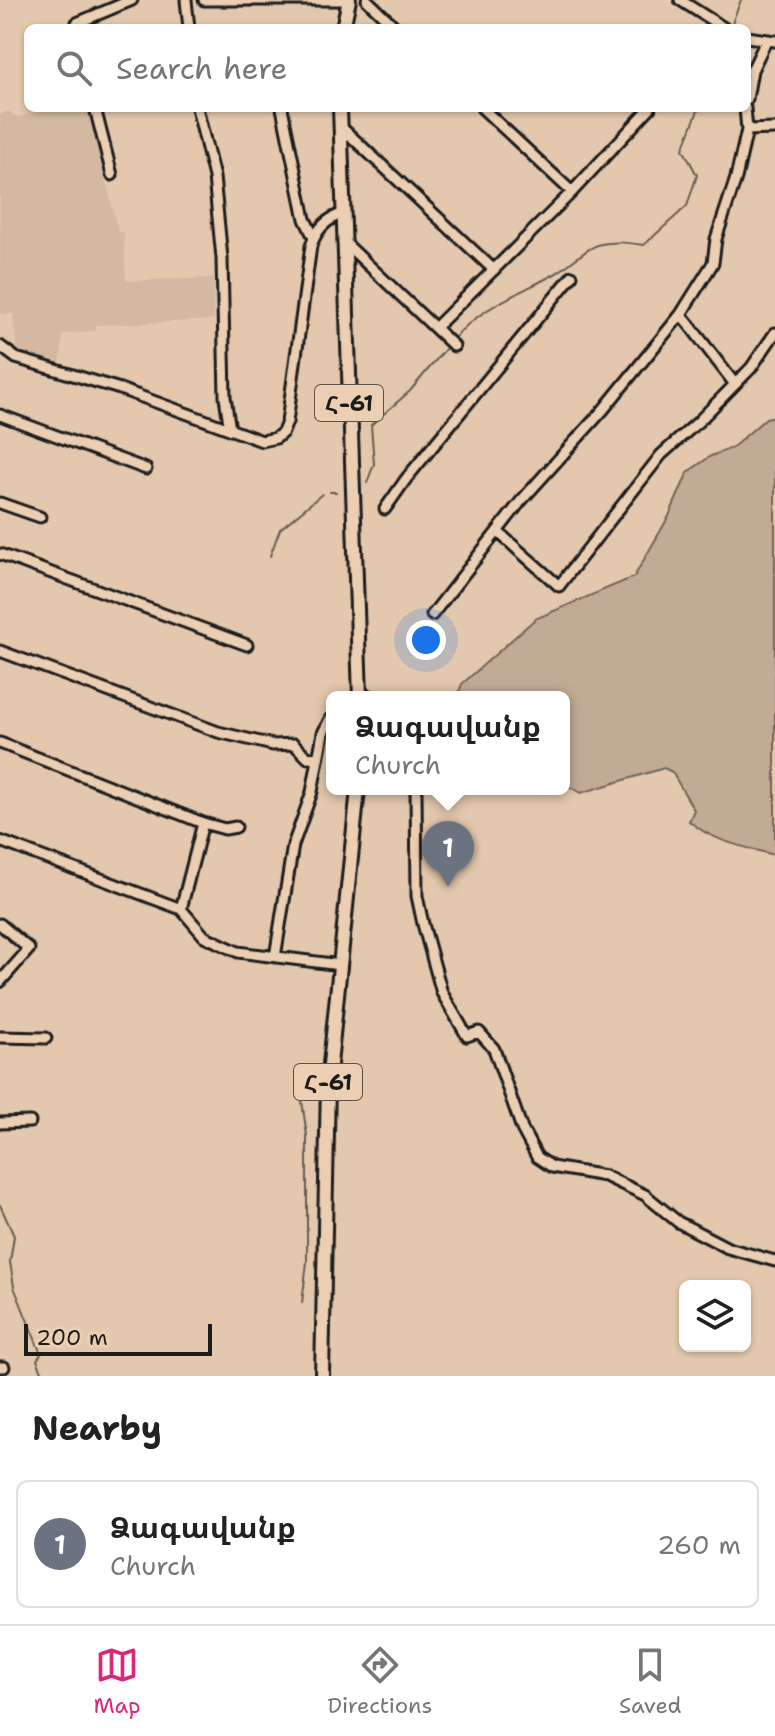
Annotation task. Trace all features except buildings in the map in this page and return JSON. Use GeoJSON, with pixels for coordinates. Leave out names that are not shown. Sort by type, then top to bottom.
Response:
{"type":"FeatureCollection","features":[{"type":"Feature","properties":{"kind":"main road"},"geometry":{"type":"LineString","coordinates":[[344,24],[349,0]]}},
{"type":"Feature","properties":{"kind":"main road","name":"Հ-61"},"geometry":{"type":"LineString","coordinates":[[340,112],[343,241],[364,691]]}},
{"type":"Feature","properties":{"kind":"main road","name":"Հ-61"},"geometry":{"type":"LineString","coordinates":[[322,1376],[328,1084],[357,795]]}},
{"type":"Feature","properties":{"kind":"street"},"geometry":{"type":"LineString","coordinates":[[79,24],[132,0]]}},
{"type":"Feature","properties":{"kind":"street"},"geometry":{"type":"LineString","coordinates":[[186,0],[189,24]]}},
{"type":"Feature","properties":{"kind":"street"},"geometry":{"type":"LineString","coordinates":[[204,0],[349,0]]}},
{"type":"Feature","properties":{"kind":"street"},"geometry":{"type":"LineString","coordinates":[[367,0],[392,24]]}},
{"type":"Feature","properties":{"kind":"street"},"geometry":{"type":"LineString","coordinates":[[680,0],[718,24]]}},
{"type":"Feature","properties":{"kind":"street"},"geometry":{"type":"LineString","coordinates":[[751,76],[770,41]]}},
{"type":"Feature","properties":{"kind":"street"},"geometry":{"type":"LineString","coordinates":[[96,112],[112,175]]}},
{"type":"Feature","properties":{"kind":"street"},"geometry":{"type":"LineString","coordinates":[[198,112],[214,177],[222,258],[225,397],[230,430]]}},
{"type":"Feature","properties":{"kind":"street"},"geometry":{"type":"LineString","coordinates":[[283,112],[305,219],[314,238]]}},
{"type":"Feature","properties":{"kind":"street"},"geometry":{"type":"LineString","coordinates":[[486,112],[572,192]]}},
{"type":"Feature","properties":{"kind":"street"},"geometry":{"type":"LineString","coordinates":[[435,328],[572,192],[646,112]]}},
{"type":"Feature","properties":{"kind":"street"},"geometry":{"type":"LineString","coordinates":[[432,615],[521,501],[603,410],[681,314],[713,263],[716,239],[736,178],[747,130],[745,112]]}},
{"type":"Feature","properties":{"kind":"street"},"geometry":{"type":"LineString","coordinates":[[341,127],[494,270]]}},
{"type":"Feature","properties":{"kind":"street"},"geometry":{"type":"LineString","coordinates":[[747,130],[775,129]]}},
{"type":"Feature","properties":{"kind":"street"},"geometry":{"type":"LineString","coordinates":[[0,346],[16,358],[120,389],[262,441],[276,438],[287,422],[314,238],[327,221],[342,214]]}},
{"type":"Feature","properties":{"kind":"street"},"geometry":{"type":"LineString","coordinates":[[343,241],[454,346]]}},
{"type":"Feature","properties":{"kind":"street"},"geometry":{"type":"LineString","coordinates":[[385,509],[572,276]]}},
{"type":"Feature","properties":{"kind":"street"},"geometry":{"type":"LineString","coordinates":[[681,314],[734,383]]}},
{"type":"Feature","properties":{"kind":"street"},"geometry":{"type":"LineString","coordinates":[[498,532],[559,586],[661,455],[751,368],[775,333]]}},
{"type":"Feature","properties":{"kind":"street"},"geometry":{"type":"LineString","coordinates":[[0,415],[146,469]]}},
{"type":"Feature","properties":{"kind":"street"},"geometry":{"type":"LineString","coordinates":[[0,503],[40,517]]}},
{"type":"Feature","properties":{"kind":"street"},"geometry":{"type":"LineString","coordinates":[[0,554],[247,645]]}},
{"type":"Feature","properties":{"kind":"street"},"geometry":{"type":"LineString","coordinates":[[0,651],[218,732],[263,743],[294,744],[308,758],[318,757]]}},
{"type":"Feature","properties":{"kind":"street"},"geometry":{"type":"LineString","coordinates":[[275,957],[293,845],[312,792],[326,727]]}},
{"type":"Feature","properties":{"kind":"street"},"geometry":{"type":"LineString","coordinates":[[0,743],[203,823],[225,829],[236,827]]}},
{"type":"Feature","properties":{"kind":"street"},"geometry":{"type":"LineString","coordinates":[[416,795],[417,896],[442,993],[467,1036],[479,1032],[494,1049],[522,1129],[537,1157],[552,1167],[605,1176],[645,1195],[678,1222],[728,1248],[775,1261]]}},
{"type":"Feature","properties":{"kind":"street"},"geometry":{"type":"LineString","coordinates":[[181,909],[203,823]]}},
{"type":"Feature","properties":{"kind":"street"},"geometry":{"type":"LineString","coordinates":[[0,841],[181,909],[204,936],[239,953],[340,965]]}},
{"type":"Feature","properties":{"kind":"street"},"geometry":{"type":"LineString","coordinates":[[0,924],[29,949],[0,982]]}},
{"type":"Feature","properties":{"kind":"street"},"geometry":{"type":"LineString","coordinates":[[0,1037],[46,1038]]}},
{"type":"Feature","properties":{"kind":"street"},"geometry":{"type":"LineString","coordinates":[[0,1123],[30,1122]]}},
{"type":"Feature","properties":{"kind":"shaded area"},"geometry":{"type":"Polygon","coordinates":[[[7,111],[18,117],[37,112],[90,112],[118,232],[124,232],[126,281],[214,278],[213,320],[96,325],[96,331],[63,334],[60,364],[17,350],[13,314],[0,314],[0,115],[7,111]]]}},
{"type":"Feature","properties":{"kind":"shaded area"},"geometry":{"type":"Polygon","coordinates":[[[775,416],[775,855],[719,839],[689,821],[694,810],[672,772],[664,768],[581,793],[570,787],[570,691],[459,691],[462,684],[535,619],[634,577],[669,516],[688,472],[711,456],[732,448],[766,418],[775,416]]]}},
{"type":"Feature","properties":{"kind":"waterway"},"geometry":{"type":"LineString","coordinates":[[732,24],[741,0]]}},
{"type":"Feature","properties":{"kind":"waterway"},"geometry":{"type":"LineString","coordinates":[[452,341],[486,311],[555,274],[595,246],[618,242],[644,245],[687,206],[697,175],[683,149],[697,112]]}},
{"type":"Feature","properties":{"kind":"waterway"},"geometry":{"type":"LineString","coordinates":[[367,483],[374,464],[371,425],[410,391],[447,347]]}},
{"type":"Feature","properties":{"kind":"waterway"},"geometry":{"type":"LineString","coordinates":[[330,492],[336,492]]}},
{"type":"Feature","properties":{"kind":"waterway"},"geometry":{"type":"LineString","coordinates":[[270,556],[280,529],[322,494]]}},
{"type":"Feature","properties":{"kind":"waterway"},"geometry":{"type":"LineString","coordinates":[[300,1087],[307,1136],[307,1262],[302,1303]]}},
{"type":"Feature","properties":{"kind":"waterway"},"geometry":{"type":"LineString","coordinates":[[0,1205],[14,1236],[10,1262],[14,1287],[41,1354],[37,1360],[44,1376]]}},
{"type":"Feature","properties":{"kind":"place","name":"Ձագավանք"},"geometry":{"type":"Point","coordinates":[448,887]}}]}
